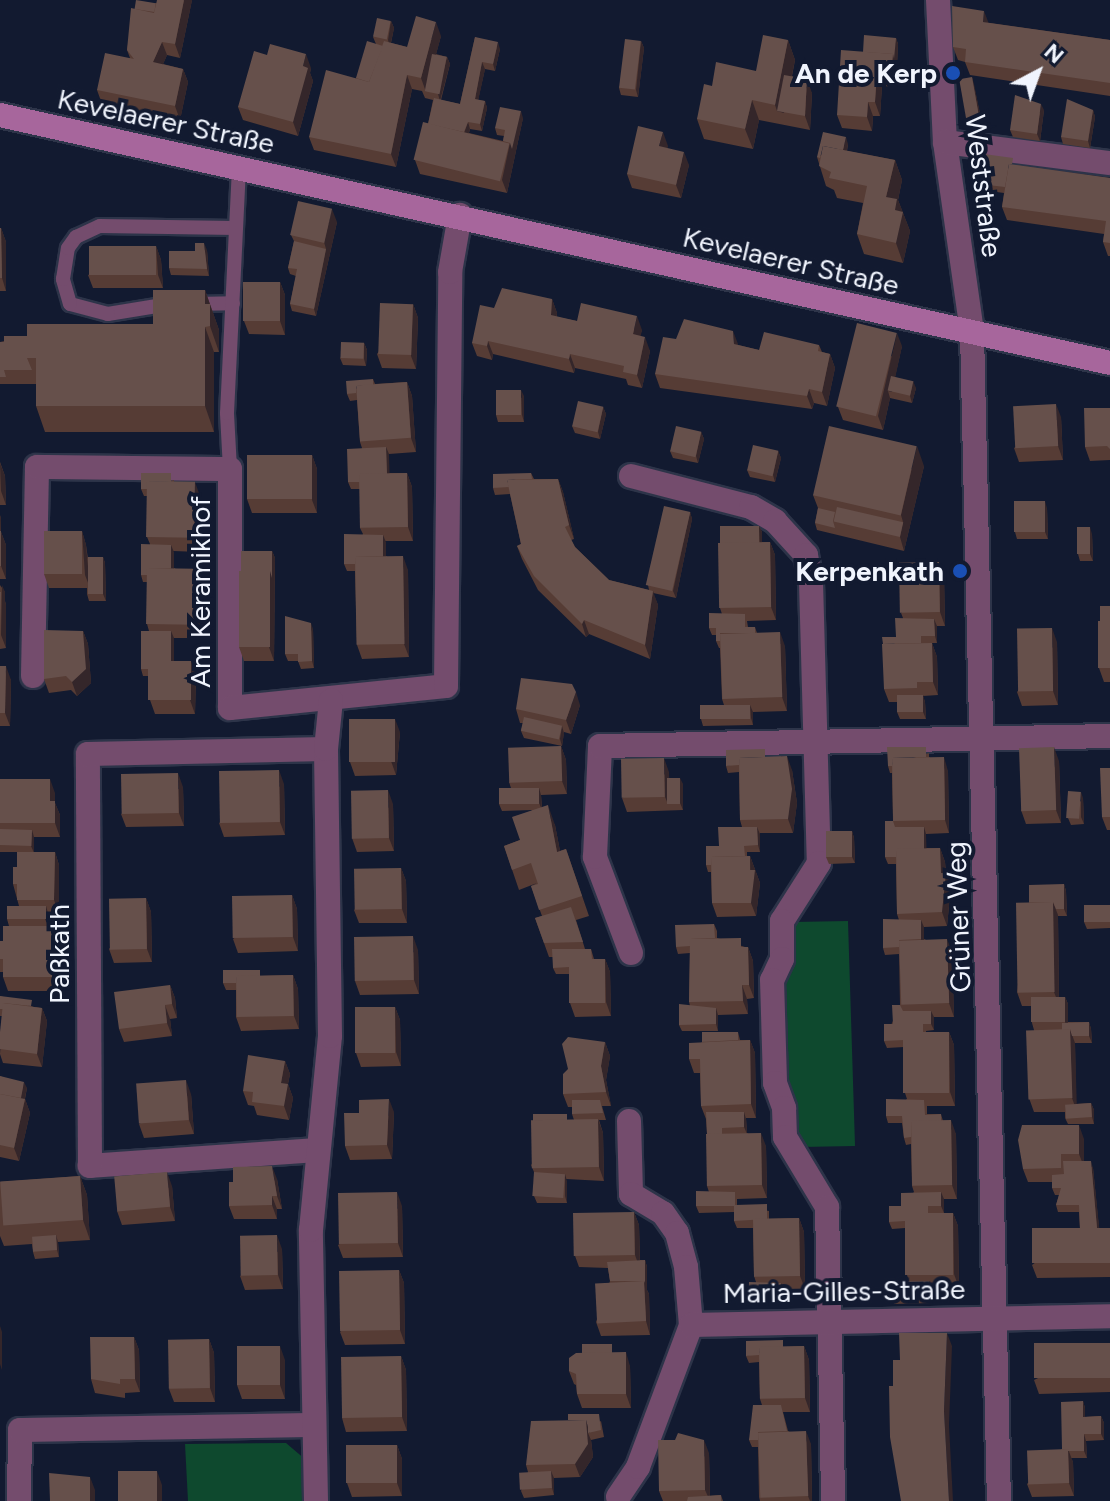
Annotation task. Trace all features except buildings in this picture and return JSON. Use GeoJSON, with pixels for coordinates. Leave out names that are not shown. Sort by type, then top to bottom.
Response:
{"type":"FeatureCollection","features":[{"type":"Feature","properties":{"kind":"main road","name":"Kevelaerer Straße"},"geometry":{"type":"LineString","coordinates":[[0,115],[460,215],[1110,363]]}},
{"type":"Feature","properties":{"kind":"street","name":"Weststraße"},"geometry":{"type":"LineString","coordinates":[[938,0],[945,142],[972,332]]}},
{"type":"Feature","properties":{"kind":"street"},"geometry":{"type":"LineString","coordinates":[[945,142],[1110,163]]}},
{"type":"Feature","properties":{"kind":"street","name":"Am Keramikhof"},"geometry":{"type":"LineString","coordinates":[[33,676],[37,467],[230,469],[230,708],[446,686],[450,272],[460,215]]}},
{"type":"Feature","properties":{"kind":"street","name":"Grüner Weg"},"geometry":{"type":"LineString","coordinates":[[972,332],[999,1318],[999,1501]]}},
{"type":"Feature","properties":{"kind":"street"},"geometry":{"type":"LineString","coordinates":[[631,476],[751,507],[791,534],[806,555],[811,582],[819,863],[782,921],[782,959],[773,994],[775,1083],[784,1108],[785,1137],[827,1207],[833,1501]]}},
{"type":"Feature","properties":{"kind":"street"},"geometry":{"type":"LineString","coordinates":[[316,1501],[312,1425],[316,1150],[330,1036],[326,749],[331,700]]}},
{"type":"Feature","properties":{"kind":"street"},"geometry":{"type":"LineString","coordinates":[[631,953],[595,857],[600,746],[817,738],[1110,736]]}},
{"type":"Feature","properties":{"kind":"street","name":"Paßkath"},"geometry":{"type":"LineString","coordinates":[[316,1150],[90,1166],[88,754],[326,749]]}},
{"type":"Feature","properties":{"kind":"street","name":"Maria-Gilles-Straße"},"geometry":{"type":"LineString","coordinates":[[618,1497],[638,1467],[691,1325],[686,1267],[677,1233],[663,1213],[631,1194],[629,1121]]}},
{"type":"Feature","properties":{"kind":"street","name":"Maria-Gilles-Straße"},"geometry":{"type":"LineString","coordinates":[[691,1325],[1110,1316]]}},
{"type":"Feature","properties":{"kind":"street"},"geometry":{"type":"LineString","coordinates":[[19,1501],[20,1430],[312,1425]]}},
{"type":"Feature","properties":{"kind":"lane"},"geometry":{"type":"LineString","coordinates":[[230,469],[227,413],[239,168]]}},
{"type":"Feature","properties":{"kind":"lane"},"geometry":{"type":"LineString","coordinates":[[233,303],[85,312],[70,304],[63,279],[76,237],[100,226],[235,228]]}},
{"type":"Feature","properties":{"kind":"green space"},"geometry":{"type":"Polygon","coordinates":[[[848,921],[855,1146],[801,1147],[793,1133],[784,1086],[781,981],[793,922],[848,921]]]}},
{"type":"Feature","properties":{"kind":"green space"},"geometry":{"type":"Polygon","coordinates":[[[286,1443],[306,1460],[307,1501],[188,1501],[185,1444],[286,1443]]]}},
{"type":"Feature","properties":{"kind":"place","name":"An de Kerp"},"geometry":{"type":"Point","coordinates":[953,73]}},
{"type":"Feature","properties":{"kind":"place","name":"Kerpenkath"},"geometry":{"type":"Point","coordinates":[960,571]}}]}
